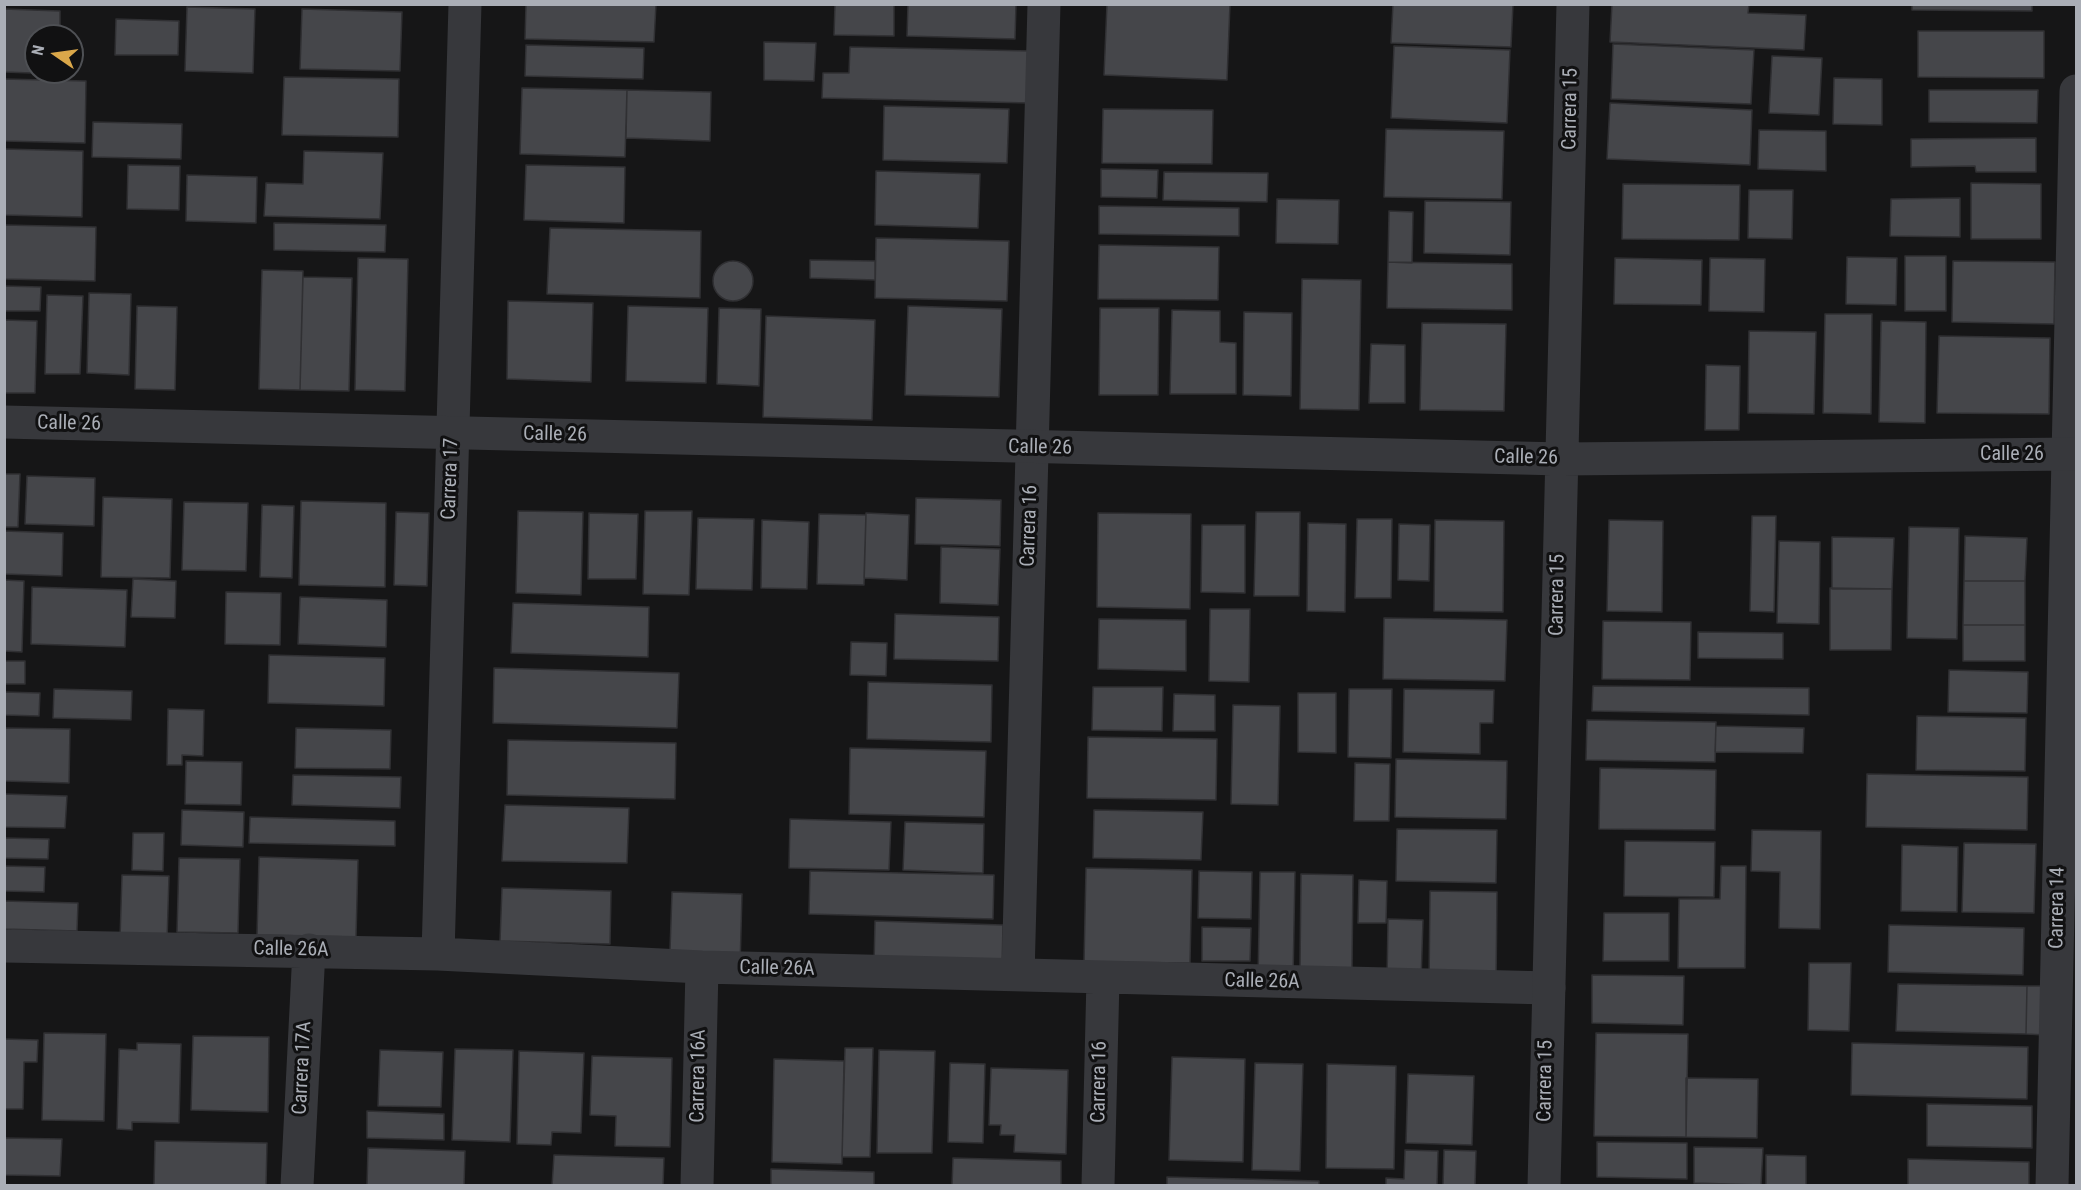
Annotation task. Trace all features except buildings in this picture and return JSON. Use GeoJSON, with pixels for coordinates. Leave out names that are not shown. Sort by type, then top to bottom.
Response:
{"type":"FeatureCollection","features":[{"type":"Feature","properties":{"kind":"street","name":"Carrera 17"},"geometry":{"type":"LineString","coordinates":[[438,954],[465,4]]}},
{"type":"Feature","properties":{"kind":"street","name":"Carrera 16"},"geometry":{"type":"LineString","coordinates":[[1018,975],[1044,4]]}},
{"type":"Feature","properties":{"kind":"street","name":"Carrera 15"},"geometry":{"type":"LineString","coordinates":[[1544,1185],[1573,4]]}},
{"type":"Feature","properties":{"kind":"street","name":"Carrera 14"},"geometry":{"type":"LineString","coordinates":[[2052,1185],[2073,454],[2076,91]]}},
{"type":"Feature","properties":{"kind":"street","name":"Calle 26"},"geometry":{"type":"LineString","coordinates":[[4,422],[1562,459],[2073,454]]}},
{"type":"Feature","properties":{"kind":"street","name":"Calle 26A"},"geometry":{"type":"LineString","coordinates":[[4,946],[309,950],[702,967],[1549,988]]}},
{"type":"Feature","properties":{"kind":"street","name":"Carrera 17A"},"geometry":{"type":"LineString","coordinates":[[297,1185],[309,950]]}},
{"type":"Feature","properties":{"kind":"street","name":"Carrera 16A"},"geometry":{"type":"LineString","coordinates":[[697,1185],[702,967]]}},
{"type":"Feature","properties":{"kind":"street","name":"Carrera 16"},"geometry":{"type":"LineString","coordinates":[[1098,1185],[1103,978]]}}]}
